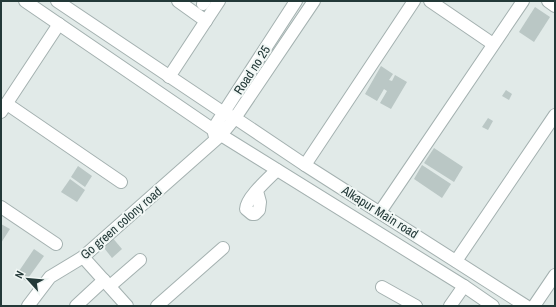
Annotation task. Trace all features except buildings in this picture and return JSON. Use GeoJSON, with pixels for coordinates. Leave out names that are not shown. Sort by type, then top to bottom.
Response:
{"type":"FeatureCollection","features":[{"type":"Feature","properties":{"kind":"street","name":"Alkapur Main road"},"geometry":{"type":"LineString","coordinates":[[25,1],[216,134],[277,170],[494,306]]}},
{"type":"Feature","properties":{"kind":"street","name":"Alkapur Main road"},"geometry":{"type":"LineString","coordinates":[[57,1],[169,77],[526,306]]}},
{"type":"Feature","properties":{"kind":"street"},"geometry":{"type":"LineString","coordinates":[[178,1],[206,20]]}},
{"type":"Feature","properties":{"kind":"street"},"geometry":{"type":"LineString","coordinates":[[169,77],[219,1]]}},
{"type":"Feature","properties":{"kind":"street","name":"Road no 25"},"geometry":{"type":"LineString","coordinates":[[229,115],[296,1]]}},
{"type":"Feature","properties":{"kind":"street","name":"Road no 25"},"geometry":{"type":"LineString","coordinates":[[216,134],[314,1]]}},
{"type":"Feature","properties":{"kind":"street"},"geometry":{"type":"LineString","coordinates":[[304,164],[414,1]]}},
{"type":"Feature","properties":{"kind":"street"},"geometry":{"type":"LineString","coordinates":[[430,1],[493,44]]}},
{"type":"Feature","properties":{"kind":"street"},"geometry":{"type":"LineString","coordinates":[[380,212],[523,1]]}},
{"type":"Feature","properties":{"kind":"street"},"geometry":{"type":"LineString","coordinates":[[548,1],[555,6]]}},
{"type":"Feature","properties":{"kind":"street"},"geometry":{"type":"LineString","coordinates":[[59,24],[4,108],[121,182]]}},
{"type":"Feature","properties":{"kind":"street"},"geometry":{"type":"LineString","coordinates":[[456,261],[555,115]]}},
{"type":"Feature","properties":{"kind":"street","name":"Go green colony road"},"geometry":{"type":"LineString","coordinates":[[28,306],[50,277],[83,257],[216,134]]}},
{"type":"Feature","properties":{"kind":"street"},"geometry":{"type":"LineString","coordinates":[[257,192],[277,170]]}},
{"type":"Feature","properties":{"kind":"street"},"geometry":{"type":"LineString","coordinates":[[1,207],[56,244]]}},
{"type":"Feature","properties":{"kind":"street"},"geometry":{"type":"LineString","coordinates":[[157,306],[223,248]]}},
{"type":"Feature","properties":{"kind":"street"},"geometry":{"type":"LineString","coordinates":[[83,257],[128,306]]}},
{"type":"Feature","properties":{"kind":"street"},"geometry":{"type":"LineString","coordinates":[[76,306],[140,260]]}},
{"type":"Feature","properties":{"kind":"street"},"geometry":{"type":"LineString","coordinates":[[534,306],[555,275]]}},
{"type":"Feature","properties":{"kind":"street"},"geometry":{"type":"LineString","coordinates":[[450,306],[464,286]]}},
{"type":"Feature","properties":{"kind":"street"},"geometry":{"type":"LineString","coordinates":[[382,287],[416,306]]}}]}
